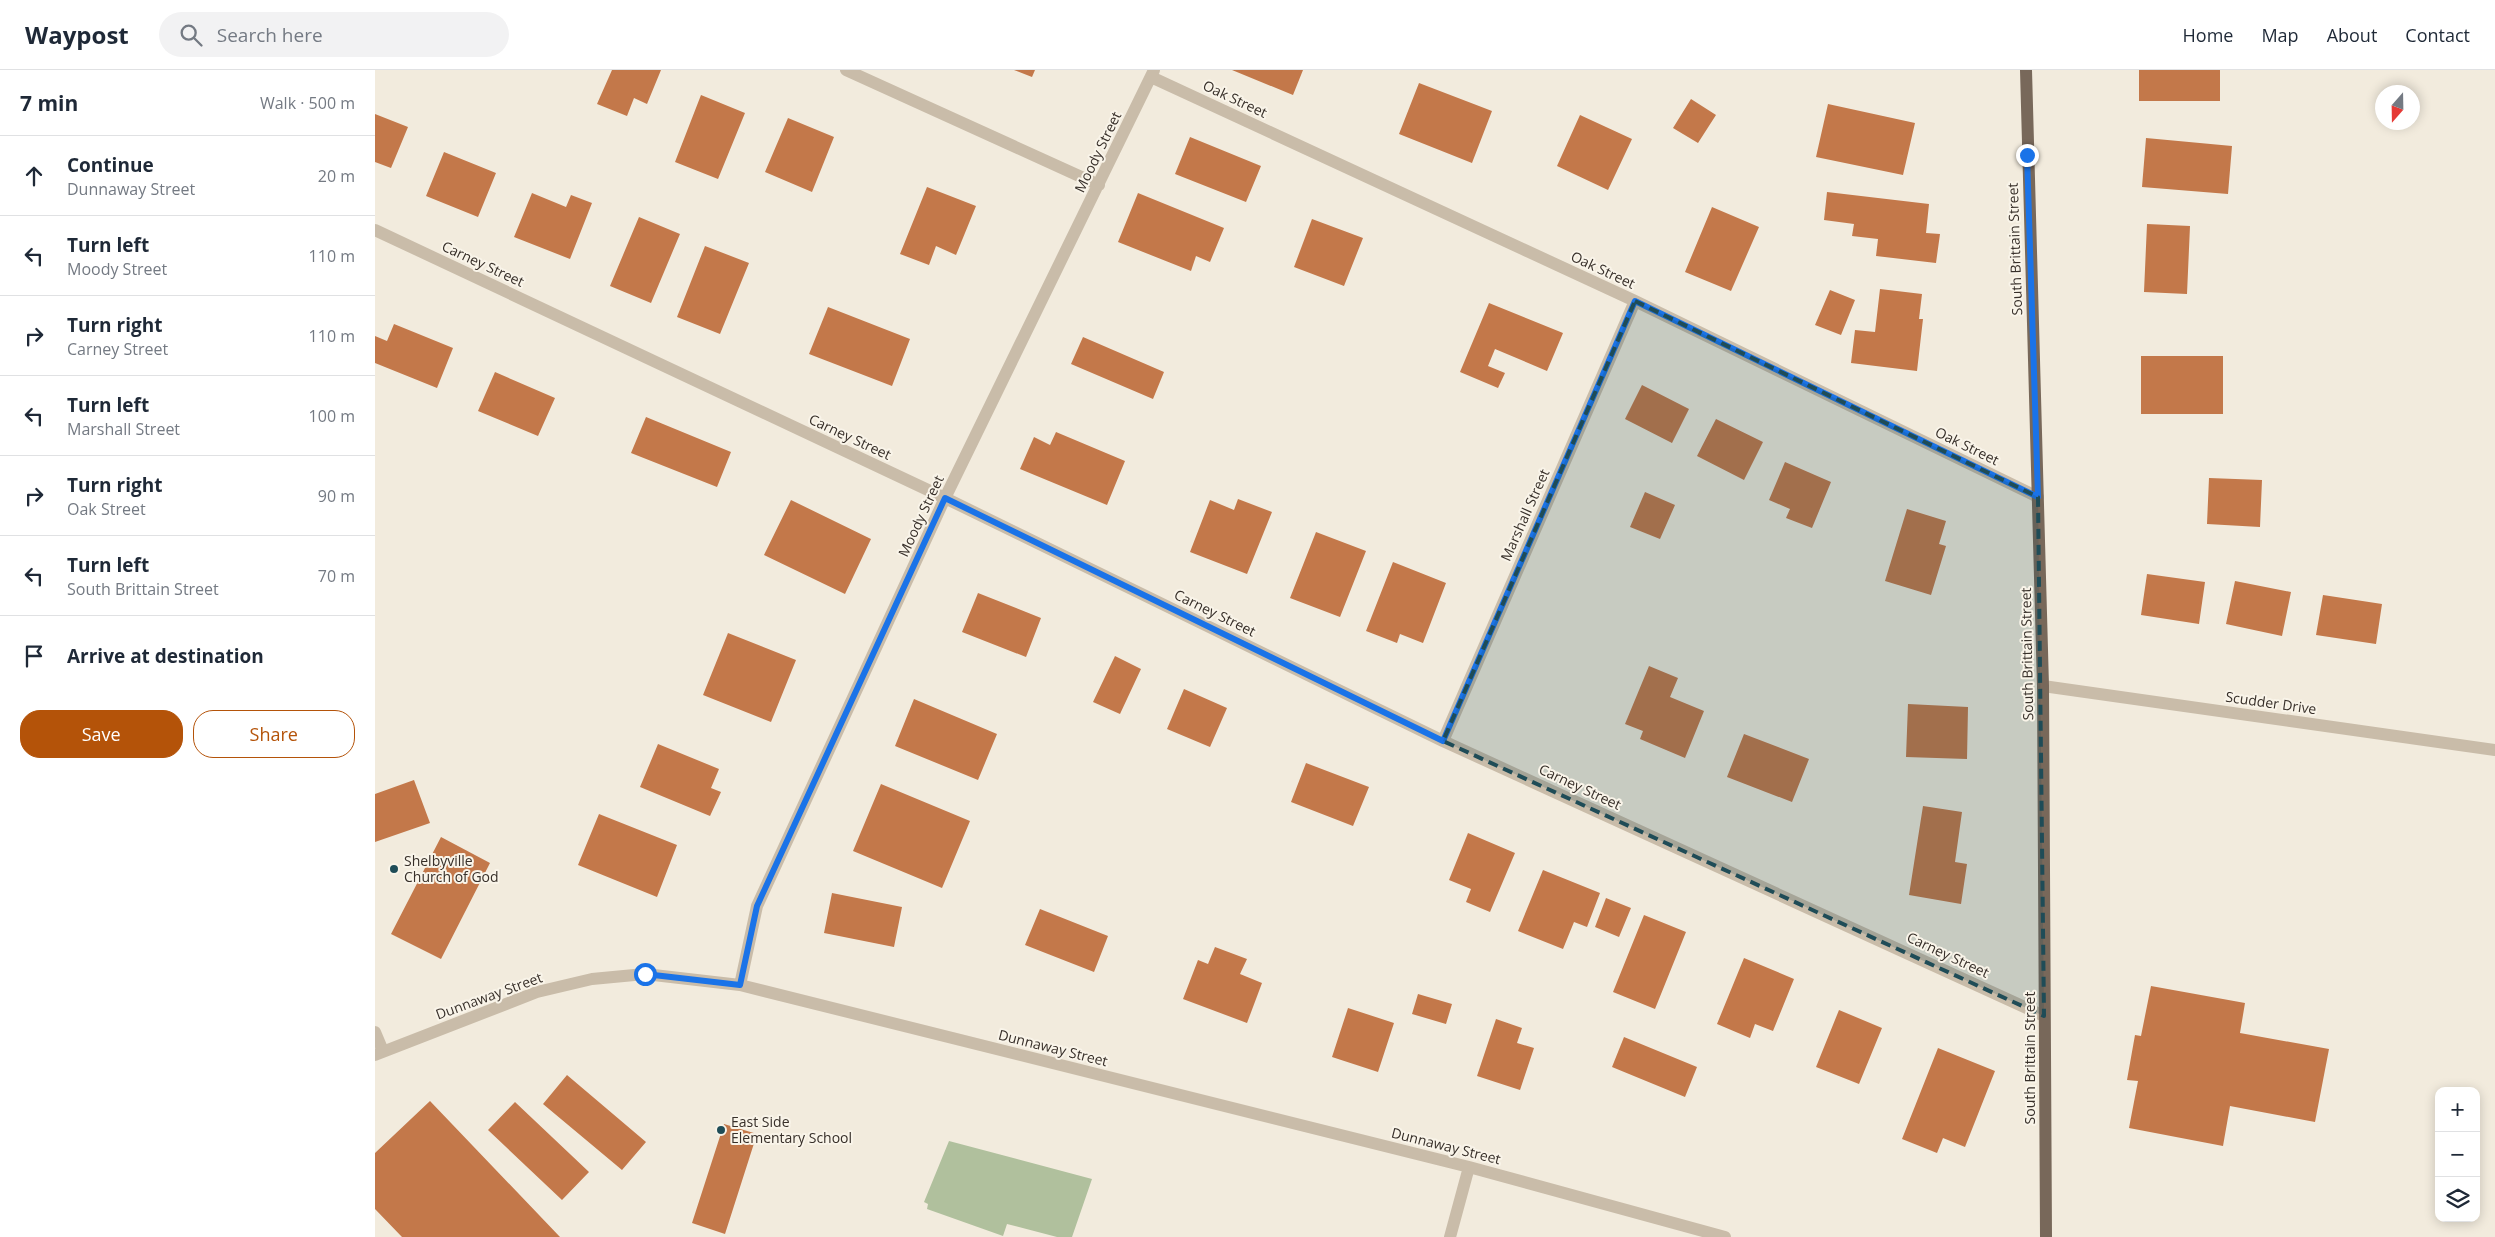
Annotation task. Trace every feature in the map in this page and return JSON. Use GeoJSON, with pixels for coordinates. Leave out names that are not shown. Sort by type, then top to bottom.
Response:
{"type":"FeatureCollection","features":[{"type":"Feature","properties":{"kind":"main road","name":"South Brittain Street"},"geometry":{"type":"LineString","coordinates":[[2026,70],[2043,686],[2046,1237]]}},
{"type":"Feature","properties":{"kind":"street"},"geometry":{"type":"LineString","coordinates":[[846,70],[1099,185]]}},
{"type":"Feature","properties":{"kind":"street","name":"Moody Street"},"geometry":{"type":"LineString","coordinates":[[740,985],[757,906],[945,498],[1153,73]]}},
{"type":"Feature","properties":{"kind":"street","name":"Oak Street"},"geometry":{"type":"LineString","coordinates":[[1153,73],[1635,301],[2038,497]]}},
{"type":"Feature","properties":{"kind":"street","name":"Carney Street"},"geometry":{"type":"LineString","coordinates":[[375,230],[945,498],[1443,741],[2044,1016]]}},
{"type":"Feature","properties":{"kind":"street","name":"Marshall Street"},"geometry":{"type":"LineString","coordinates":[[1443,741],[1635,301]]}},
{"type":"Feature","properties":{"kind":"street","name":"Scudder Drive"},"geometry":{"type":"LineString","coordinates":[[2043,686],[2495,750]]}},
{"type":"Feature","properties":{"kind":"street","name":"Dunnaway Street"},"geometry":{"type":"LineString","coordinates":[[379,1053],[537,992],[592,979],[645,974],[740,985],[1469,1167],[1724,1237]]}},
{"type":"Feature","properties":{"kind":"street"},"geometry":{"type":"LineString","coordinates":[[375,1032],[379,1053]]}},
{"type":"Feature","properties":{"kind":"street"},"geometry":{"type":"LineString","coordinates":[[1450,1237],[1469,1167]]}},
{"type":"Feature","properties":{"kind":"highlighted area"},"geometry":{"type":"Polygon","coordinates":[[[1635,301],[2038,497],[2044,1016],[1443,741],[1635,301]]]}},
{"type":"Feature","properties":{"kind":"green space"},"geometry":{"type":"Polygon","coordinates":[[[949,1141],[1092,1179],[1072,1237],[1057,1237],[1007,1224],[1003,1236],[927,1209],[928,1204],[924,1202],[949,1141]]]}},
{"type":"Feature","properties":{"kind":"building"},"geometry":{"type":"Polygon","coordinates":[[[612,70],[661,70],[647,104],[634,98],[627,116],[597,104],[612,70]]]}},
{"type":"Feature","properties":{"kind":"building"},"geometry":{"type":"Polygon","coordinates":[[[1014,70],[1035,70],[1032,77],[1014,70]]]}},
{"type":"Feature","properties":{"kind":"building"},"geometry":{"type":"Polygon","coordinates":[[[1232,70],[1303,70],[1293,95],[1232,70]]]}},
{"type":"Feature","properties":{"kind":"building"},"geometry":{"type":"Polygon","coordinates":[[[2139,70],[2220,70],[2220,101],[2139,101],[2139,70]]]}},
{"type":"Feature","properties":{"kind":"building"},"geometry":{"type":"Polygon","coordinates":[[[1419,83],[1492,111],[1472,163],[1399,134],[1419,83]]]}},
{"type":"Feature","properties":{"kind":"building"},"geometry":{"type":"Polygon","coordinates":[[[701,95],[745,113],[718,179],[675,162],[701,95]]]}},
{"type":"Feature","properties":{"kind":"building"},"geometry":{"type":"Polygon","coordinates":[[[1691,99],[1716,115],[1698,143],[1673,128],[1691,99]]]}},
{"type":"Feature","properties":{"kind":"building"},"geometry":{"type":"Polygon","coordinates":[[[1828,104],[1915,123],[1903,175],[1816,157],[1828,104]]]}},
{"type":"Feature","properties":{"kind":"building"},"geometry":{"type":"Polygon","coordinates":[[[375,114],[408,127],[391,168],[375,162],[375,114]]]}},
{"type":"Feature","properties":{"kind":"building"},"geometry":{"type":"Polygon","coordinates":[[[1580,115],[1632,139],[1608,190],[1557,166],[1580,115]]]}},
{"type":"Feature","properties":{"kind":"building"},"geometry":{"type":"Polygon","coordinates":[[[788,118],[834,137],[812,192],[765,172],[788,118]]]}},
{"type":"Feature","properties":{"kind":"building"},"geometry":{"type":"Polygon","coordinates":[[[1190,137],[1261,166],[1246,202],[1175,174],[1190,137]]]}},
{"type":"Feature","properties":{"kind":"building"},"geometry":{"type":"Polygon","coordinates":[[[2146,138],[2232,146],[2228,194],[2142,187],[2146,138]]]}},
{"type":"Feature","properties":{"kind":"building"},"geometry":{"type":"Polygon","coordinates":[[[444,152],[496,173],[478,217],[426,196],[444,152]]]}},
{"type":"Feature","properties":{"kind":"building"},"geometry":{"type":"Polygon","coordinates":[[[927,187],[976,206],[956,255],[936,246],[929,265],[900,254],[927,187]]]}},
{"type":"Feature","properties":{"kind":"building"},"geometry":{"type":"Polygon","coordinates":[[[1827,192],[1929,204],[1926,233],[1940,234],[1936,263],[1876,256],[1878,239],[1852,236],[1854,224],[1824,220],[1827,192]]]}},
{"type":"Feature","properties":{"kind":"building"},"geometry":{"type":"Polygon","coordinates":[[[532,193],[566,207],[571,195],[592,203],[570,259],[514,237],[532,193]]]}},
{"type":"Feature","properties":{"kind":"building"},"geometry":{"type":"Polygon","coordinates":[[[1138,193],[1224,228],[1210,262],[1196,256],[1191,271],[1118,242],[1138,193]]]}},
{"type":"Feature","properties":{"kind":"building"},"geometry":{"type":"Polygon","coordinates":[[[1712,207],[1759,227],[1731,291],[1685,272],[1712,207]]]}},
{"type":"Feature","properties":{"kind":"building"},"geometry":{"type":"Polygon","coordinates":[[[639,217],[680,234],[651,303],[610,286],[639,217]]]}},
{"type":"Feature","properties":{"kind":"building"},"geometry":{"type":"Polygon","coordinates":[[[1312,219],[1363,238],[1344,286],[1294,267],[1312,219]]]}},
{"type":"Feature","properties":{"kind":"building"},"geometry":{"type":"Polygon","coordinates":[[[2147,224],[2190,226],[2187,294],[2144,292],[2147,224]]]}},
{"type":"Feature","properties":{"kind":"building"},"geometry":{"type":"Polygon","coordinates":[[[705,246],[749,263],[720,334],[677,317],[705,246]]]}},
{"type":"Feature","properties":{"kind":"building"},"geometry":{"type":"Polygon","coordinates":[[[1880,289],[1922,294],[1919,319],[1923,319],[1917,371],[1851,363],[1855,330],[1875,332],[1880,289]]]}},
{"type":"Feature","properties":{"kind":"building"},"geometry":{"type":"Polygon","coordinates":[[[1830,290],[1855,300],[1841,335],[1815,325],[1830,290]]]}},
{"type":"Feature","properties":{"kind":"building"},"geometry":{"type":"Polygon","coordinates":[[[1489,303],[1563,333],[1547,371],[1495,349],[1488,366],[1505,373],[1498,388],[1460,372],[1489,303]]]}},
{"type":"Feature","properties":{"kind":"building"},"geometry":{"type":"Polygon","coordinates":[[[828,307],[910,339],[892,386],[809,354],[828,307]]]}},
{"type":"Feature","properties":{"kind":"building"},"geometry":{"type":"Polygon","coordinates":[[[394,324],[453,348],[437,388],[375,363],[375,336],[387,341],[394,324]]]}},
{"type":"Feature","properties":{"kind":"building"},"geometry":{"type":"Polygon","coordinates":[[[1083,337],[1164,372],[1153,399],[1071,364],[1083,337]]]}},
{"type":"Feature","properties":{"kind":"building"},"geometry":{"type":"Polygon","coordinates":[[[2141,356],[2223,356],[2223,414],[2141,414],[2141,356]]]}},
{"type":"Feature","properties":{"kind":"building"},"geometry":{"type":"Polygon","coordinates":[[[495,372],[555,398],[538,436],[478,411],[495,372]]]}},
{"type":"Feature","properties":{"kind":"building"},"geometry":{"type":"Polygon","coordinates":[[[1642,385],[1689,409],[1672,443],[1625,419],[1642,385]]]}},
{"type":"Feature","properties":{"kind":"building"},"geometry":{"type":"Polygon","coordinates":[[[646,417],[731,452],[717,487],[631,453],[646,417]]]}},
{"type":"Feature","properties":{"kind":"building"},"geometry":{"type":"Polygon","coordinates":[[[1716,419],[1763,442],[1744,480],[1697,456],[1716,419]]]}},
{"type":"Feature","properties":{"kind":"building"},"geometry":{"type":"Polygon","coordinates":[[[1056,432],[1125,461],[1107,505],[1020,469],[1034,437],[1050,445],[1056,432]]]}},
{"type":"Feature","properties":{"kind":"building"},"geometry":{"type":"Polygon","coordinates":[[[1785,462],[1831,482],[1812,528],[1786,518],[1790,509],[1769,500],[1785,462]]]}},
{"type":"Feature","properties":{"kind":"building"},"geometry":{"type":"Polygon","coordinates":[[[2209,478],[2262,480],[2260,527],[2207,524],[2209,478]]]}},
{"type":"Feature","properties":{"kind":"building"},"geometry":{"type":"Polygon","coordinates":[[[1645,492],[1675,505],[1660,539],[1630,527],[1645,492]]]}},
{"type":"Feature","properties":{"kind":"building"},"geometry":{"type":"Polygon","coordinates":[[[1238,499],[1272,512],[1247,574],[1190,552],[1210,500],[1234,510],[1238,499]]]}},
{"type":"Feature","properties":{"kind":"building"},"geometry":{"type":"Polygon","coordinates":[[[791,500],[871,539],[845,594],[764,555],[791,500]]]}},
{"type":"Feature","properties":{"kind":"building"},"geometry":{"type":"Polygon","coordinates":[[[1907,509],[1946,521],[1939,544],[1946,546],[1931,595],[1885,581],[1907,509]]]}},
{"type":"Feature","properties":{"kind":"building"},"geometry":{"type":"Polygon","coordinates":[[[1316,532],[1366,551],[1340,617],[1290,598],[1316,532]]]}},
{"type":"Feature","properties":{"kind":"building"},"geometry":{"type":"Polygon","coordinates":[[[1393,562],[1446,583],[1423,643],[1400,634],[1397,643],[1366,631],[1393,562]]]}},
{"type":"Feature","properties":{"kind":"building"},"geometry":{"type":"Polygon","coordinates":[[[2147,574],[2205,582],[2199,624],[2141,615],[2147,574]]]}},
{"type":"Feature","properties":{"kind":"building"},"geometry":{"type":"Polygon","coordinates":[[[2235,581],[2291,592],[2282,636],[2226,624],[2235,581]]]}},
{"type":"Feature","properties":{"kind":"building"},"geometry":{"type":"Polygon","coordinates":[[[978,593],[1041,618],[1026,657],[962,632],[978,593]]]}},
{"type":"Feature","properties":{"kind":"building"},"geometry":{"type":"Polygon","coordinates":[[[2323,595],[2382,604],[2376,644],[2316,635],[2323,595]]]}},
{"type":"Feature","properties":{"kind":"building"},"geometry":{"type":"Polygon","coordinates":[[[728,633],[796,660],[771,722],[703,695],[728,633]]]}},
{"type":"Feature","properties":{"kind":"building"},"geometry":{"type":"Polygon","coordinates":[[[1115,656],[1141,669],[1120,714],[1093,702],[1115,656]]]}},
{"type":"Feature","properties":{"kind":"building"},"geometry":{"type":"Polygon","coordinates":[[[1649,666],[1678,678],[1670,697],[1704,711],[1685,758],[1640,739],[1643,731],[1625,724],[1649,666]]]}},
{"type":"Feature","properties":{"kind":"building"},"geometry":{"type":"Polygon","coordinates":[[[1184,689],[1227,708],[1210,747],[1167,729],[1184,689]]]}},
{"type":"Feature","properties":{"kind":"building"},"geometry":{"type":"Polygon","coordinates":[[[914,699],[997,734],[978,780],[895,746],[914,699]]]}},
{"type":"Feature","properties":{"kind":"building"},"geometry":{"type":"Polygon","coordinates":[[[1908,704],[1968,707],[1967,759],[1906,757],[1908,704]]]}},
{"type":"Feature","properties":{"kind":"building"},"geometry":{"type":"Polygon","coordinates":[[[1744,734],[1809,759],[1792,802],[1727,777],[1744,734]]]}},
{"type":"Feature","properties":{"kind":"building"},"geometry":{"type":"Polygon","coordinates":[[[658,744],[719,769],[711,788],[721,792],[710,816],[640,787],[658,744]]]}},
{"type":"Feature","properties":{"kind":"building"},"geometry":{"type":"Polygon","coordinates":[[[1306,763],[1369,787],[1353,826],[1291,802],[1306,763]]]}},
{"type":"Feature","properties":{"kind":"building"},"geometry":{"type":"Polygon","coordinates":[[[414,780],[430,823],[375,842],[375,794],[414,780]]]}},
{"type":"Feature","properties":{"kind":"building"},"geometry":{"type":"Polygon","coordinates":[[[881,784],[970,821],[942,888],[853,851],[881,784]]]}},
{"type":"Feature","properties":{"kind":"building"},"geometry":{"type":"Polygon","coordinates":[[[1923,806],[1962,812],[1955,862],[1967,864],[1961,904],[1909,895],[1923,806]]]}},
{"type":"Feature","properties":{"kind":"building"},"geometry":{"type":"Polygon","coordinates":[[[599,814],[677,845],[657,897],[578,865],[599,814]]]}},
{"type":"Feature","properties":{"kind":"building"},"geometry":{"type":"Polygon","coordinates":[[[1468,833],[1515,853],[1490,912],[1466,902],[1471,889],[1449,880],[1468,833]]]}},
{"type":"Feature","properties":{"kind":"building"},"geometry":{"type":"Polygon","coordinates":[[[441,837],[490,863],[441,959],[391,934],[441,837]]]}},
{"type":"Feature","properties":{"kind":"building"},"geometry":{"type":"Polygon","coordinates":[[[1543,870],[1600,893],[1587,927],[1574,922],[1563,949],[1518,931],[1543,870]]]}},
{"type":"Feature","properties":{"kind":"building"},"geometry":{"type":"Polygon","coordinates":[[[832,893],[902,907],[894,947],[824,933],[832,893]]]}},
{"type":"Feature","properties":{"kind":"building"},"geometry":{"type":"Polygon","coordinates":[[[1606,898],[1631,908],[1619,937],[1595,927],[1606,898]]]}},
{"type":"Feature","properties":{"kind":"building"},"geometry":{"type":"Polygon","coordinates":[[[1040,909],[1108,936],[1094,972],[1025,945],[1040,909]]]}},
{"type":"Feature","properties":{"kind":"building"},"geometry":{"type":"Polygon","coordinates":[[[1644,915],[1686,932],[1655,1009],[1613,992],[1644,915]]]}},
{"type":"Feature","properties":{"kind":"building"},"geometry":{"type":"Polygon","coordinates":[[[1215,947],[1247,959],[1240,974],[1262,983],[1247,1023],[1183,999],[1198,960],[1208,964],[1215,947]]]}},
{"type":"Feature","properties":{"kind":"building"},"geometry":{"type":"Polygon","coordinates":[[[1744,958],[1794,979],[1773,1031],[1755,1024],[1750,1038],[1717,1024],[1744,958]]]}},
{"type":"Feature","properties":{"kind":"building"},"geometry":{"type":"Polygon","coordinates":[[[2151,986],[2245,1003],[2240,1033],[2329,1049],[2315,1122],[2230,1106],[2223,1146],[2129,1128],[2138,1081],[2127,1080],[2135,1035],[2141,1036],[2151,986]]]}},
{"type":"Feature","properties":{"kind":"building"},"geometry":{"type":"Polygon","coordinates":[[[1418,994],[1452,1004],[1446,1024],[1412,1014],[1418,994]]]}},
{"type":"Feature","properties":{"kind":"building"},"geometry":{"type":"Polygon","coordinates":[[[1348,1008],[1394,1023],[1378,1072],[1332,1057],[1348,1008]]]}},
{"type":"Feature","properties":{"kind":"building"},"geometry":{"type":"Polygon","coordinates":[[[1839,1010],[1882,1028],[1859,1084],[1816,1067],[1839,1010]]]}},
{"type":"Feature","properties":{"kind":"building"},"geometry":{"type":"Polygon","coordinates":[[[1496,1019],[1522,1028],[1517,1043],[1534,1048],[1520,1090],[1477,1076],[1496,1019]]]}},
{"type":"Feature","properties":{"kind":"building"},"geometry":{"type":"Polygon","coordinates":[[[1624,1037],[1697,1067],[1685,1097],[1612,1067],[1624,1037]]]}},
{"type":"Feature","properties":{"kind":"building"},"geometry":{"type":"Polygon","coordinates":[[[1938,1048],[1995,1071],[1965,1147],[1943,1138],[1937,1153],[1902,1139],[1938,1048]]]}},
{"type":"Feature","properties":{"kind":"building"},"geometry":{"type":"Polygon","coordinates":[[[567,1075],[646,1142],[622,1170],[543,1104],[567,1075]]]}},
{"type":"Feature","properties":{"kind":"building"},"geometry":{"type":"Polygon","coordinates":[[[430,1101],[560,1237],[402,1237],[375,1209],[375,1153],[430,1101]]]}},
{"type":"Feature","properties":{"kind":"building"},"geometry":{"type":"Polygon","coordinates":[[[515,1102],[589,1172],[562,1200],[488,1130],[515,1102]]]}},
{"type":"Feature","properties":{"kind":"building"},"geometry":{"type":"Polygon","coordinates":[[[724,1124],[757,1134],[725,1234],[692,1223],[724,1124]]]}},
{"type":"Feature","properties":{"kind":"place","name":"Shelbyville Church of God"},"geometry":{"type":"Point","coordinates":[394,869]}},
{"type":"Feature","properties":{"kind":"place","name":"East Side Elementary School"},"geometry":{"type":"Point","coordinates":[721,1130]}},
{"type":"Feature","properties":{"kind":"route"},"geometry":{"type":"LineString","coordinates":[[645,974],[740,985],[757,906],[945,498],[1443,741],[1635,301],[2038,497],[2027,155]]}}]}
